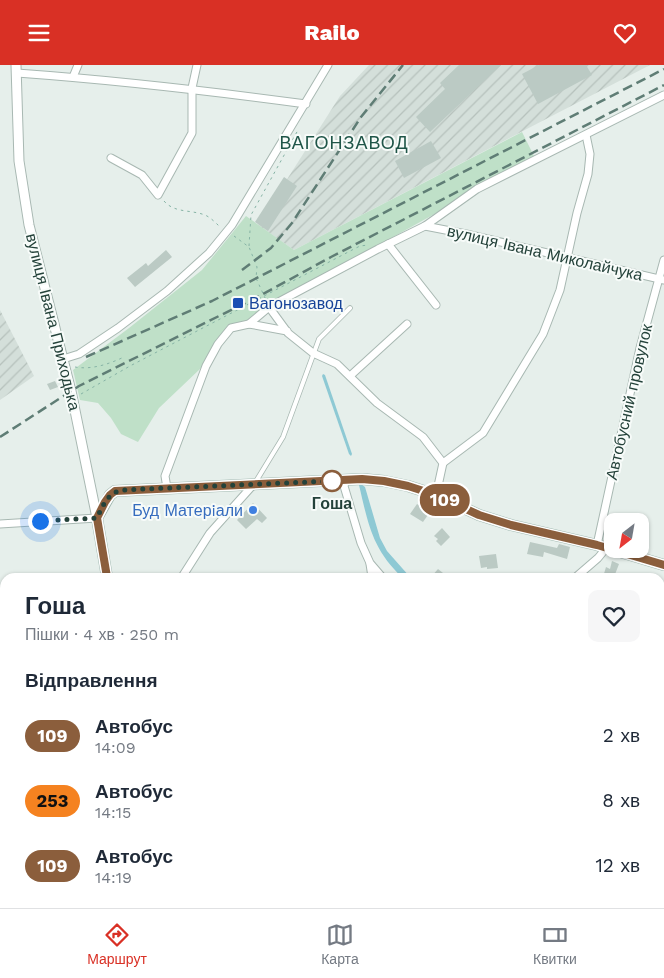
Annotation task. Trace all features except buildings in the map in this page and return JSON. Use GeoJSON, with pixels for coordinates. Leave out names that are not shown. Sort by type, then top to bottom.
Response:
{"type":"FeatureCollection","features":[{"type":"Feature","properties":{"kind":"main road"},"geometry":{"type":"LineString","coordinates":[[97,518],[105,502],[115,491],[346,480],[384,481],[436,495],[479,515],[511,525],[602,546],[664,565]]}},
{"type":"Feature","properties":{"kind":"main road","name":"вулиця Івана Приходька"},"geometry":{"type":"LineString","coordinates":[[97,518],[107,573]]}},
{"type":"Feature","properties":{"kind":"street"},"geometry":{"type":"LineString","coordinates":[[73,77],[78,65]]}},
{"type":"Feature","properties":{"kind":"street"},"geometry":{"type":"LineString","coordinates":[[111,158],[142,175],[158,195],[192,133],[192,88],[197,65]]}},
{"type":"Feature","properties":{"kind":"street"},"geometry":{"type":"LineString","coordinates":[[64,362],[118,328],[167,291],[209,253],[232,225],[328,65]]}},
{"type":"Feature","properties":{"kind":"street"},"geometry":{"type":"LineString","coordinates":[[16,69],[73,77],[192,88],[306,104]]}},
{"type":"Feature","properties":{"kind":"street","name":"вулиця Івана Приходька"},"geometry":{"type":"LineString","coordinates":[[16,69],[18,161],[28,225],[64,362],[97,518]]}},
{"type":"Feature","properties":{"kind":"street"},"geometry":{"type":"LineString","coordinates":[[166,489],[165,477],[206,366],[218,344],[231,329],[249,324],[269,307],[425,226],[478,189],[664,95]]}},
{"type":"Feature","properties":{"kind":"street"},"geometry":{"type":"LineString","coordinates":[[436,495],[443,463],[483,433],[543,334],[560,290],[588,174],[590,154],[586,135]]}},
{"type":"Feature","properties":{"kind":"street","name":"вулиця Івана Миколайчука"},"geometry":{"type":"LineString","coordinates":[[425,226],[662,280]]}},
{"type":"Feature","properties":{"kind":"street"},"geometry":{"type":"LineString","coordinates":[[388,244],[436,305]]}},
{"type":"Feature","properties":{"kind":"street","name":"Автобусний провулок"},"geometry":{"type":"LineString","coordinates":[[602,546],[640,348],[662,280],[664,260]]}},
{"type":"Feature","properties":{"kind":"street"},"geometry":{"type":"LineString","coordinates":[[269,307],[287,331],[313,353],[337,364],[376,403],[423,437],[443,463]]}},
{"type":"Feature","properties":{"kind":"street"},"geometry":{"type":"LineString","coordinates":[[249,324],[287,331]]}},
{"type":"Feature","properties":{"kind":"street"},"geometry":{"type":"LineString","coordinates":[[350,376],[407,324]]}},
{"type":"Feature","properties":{"kind":"street"},"geometry":{"type":"LineString","coordinates":[[346,480],[344,486],[361,543],[370,563],[371,573]]}},
{"type":"Feature","properties":{"kind":"street"},"geometry":{"type":"LineString","coordinates":[[185,573],[210,533],[253,485]]}},
{"type":"Feature","properties":{"kind":"street"},"geometry":{"type":"LineString","coordinates":[[0,524],[97,518]]}},
{"type":"Feature","properties":{"kind":"street"},"geometry":{"type":"LineString","coordinates":[[581,573],[598,558],[602,546]]}},
{"type":"Feature","properties":{"kind":"street"},"geometry":{"type":"LineString","coordinates":[[370,563],[379,573]]}},
{"type":"Feature","properties":{"kind":"lane"},"geometry":{"type":"LineString","coordinates":[[253,485],[283,437],[319,339],[350,307]]}},
{"type":"Feature","properties":{"kind":"path"},"geometry":{"type":"LineString","coordinates":[[249,247],[251,215],[297,134],[299,127]]}},
{"type":"Feature","properties":{"kind":"path"},"geometry":{"type":"LineString","coordinates":[[72,398],[91,390],[130,366],[354,249],[369,245]]}},
{"type":"Feature","properties":{"kind":"path"},"geometry":{"type":"LineString","coordinates":[[64,362],[79,368],[111,363],[124,357]]}},
{"type":"Feature","properties":{"kind":"shaded area"},"geometry":{"type":"Polygon","coordinates":[[[369,65],[650,65],[294,250],[258,225],[340,96],[369,65]]]}},
{"type":"Feature","properties":{"kind":"shaded area"},"geometry":{"type":"Polygon","coordinates":[[[0,310],[34,376],[0,400],[0,310]]]}},
{"type":"Feature","properties":{"kind":"green space"},"geometry":{"type":"Polygon","coordinates":[[[522,132],[535,158],[253,315],[247,322],[228,326],[200,369],[159,408],[138,442],[121,434],[111,418],[98,403],[80,400],[73,370],[202,270],[246,216],[294,250],[522,132]]]}},
{"type":"Feature","properties":{"kind":"water"},"geometry":{"type":"Polygon","coordinates":[[[323,374],[325,375],[352,454],[351,456],[322,376],[323,374]]]}},
{"type":"Feature","properties":{"kind":"water"},"geometry":{"type":"Polygon","coordinates":[[[361,484],[365,487],[380,538],[387,551],[406,573],[398,573],[378,546],[365,511],[359,485],[361,484]]]}},
{"type":"Feature","properties":{"kind":"railway"},"geometry":{"type":"LineString","coordinates":[[242,270],[271,248],[292,223],[361,117],[403,65]]}},
{"type":"Feature","properties":{"kind":"railway"},"geometry":{"type":"LineString","coordinates":[[86,357],[212,301],[664,69]]}},
{"type":"Feature","properties":{"kind":"railway"},"geometry":{"type":"LineString","coordinates":[[0,437],[79,386],[263,294],[664,85]]}},
{"type":"Feature","properties":{"kind":"bus line","name":"109"},"geometry":{"type":"LineString","coordinates":[[106,573],[97,518],[105,502],[115,491],[362,479],[408,486],[436,495],[479,515],[511,525],[597,545],[664,565]]}},
{"type":"Feature","properties":{"kind":"place","name":"Вагонозавод"},"geometry":{"type":"Point","coordinates":[238,303]}},
{"type":"Feature","properties":{"kind":"place","name":"Гоша"},"geometry":{"type":"Point","coordinates":[332,481]}},
{"type":"Feature","properties":{"kind":"place","name":"Буд Матерiали"},"geometry":{"type":"Point","coordinates":[253,510]}},
{"type":"Feature","properties":{"kind":"district","name":"ВАГОНЗАВОД"},"geometry":{"type":"Point","coordinates":[344,142]}},
{"type":"Feature","properties":{"kind":"route"},"geometry":{"type":"LineString","coordinates":[[40,521],[87,517],[97,518],[110,495],[115,491],[122,490],[332,481]]}}]}
